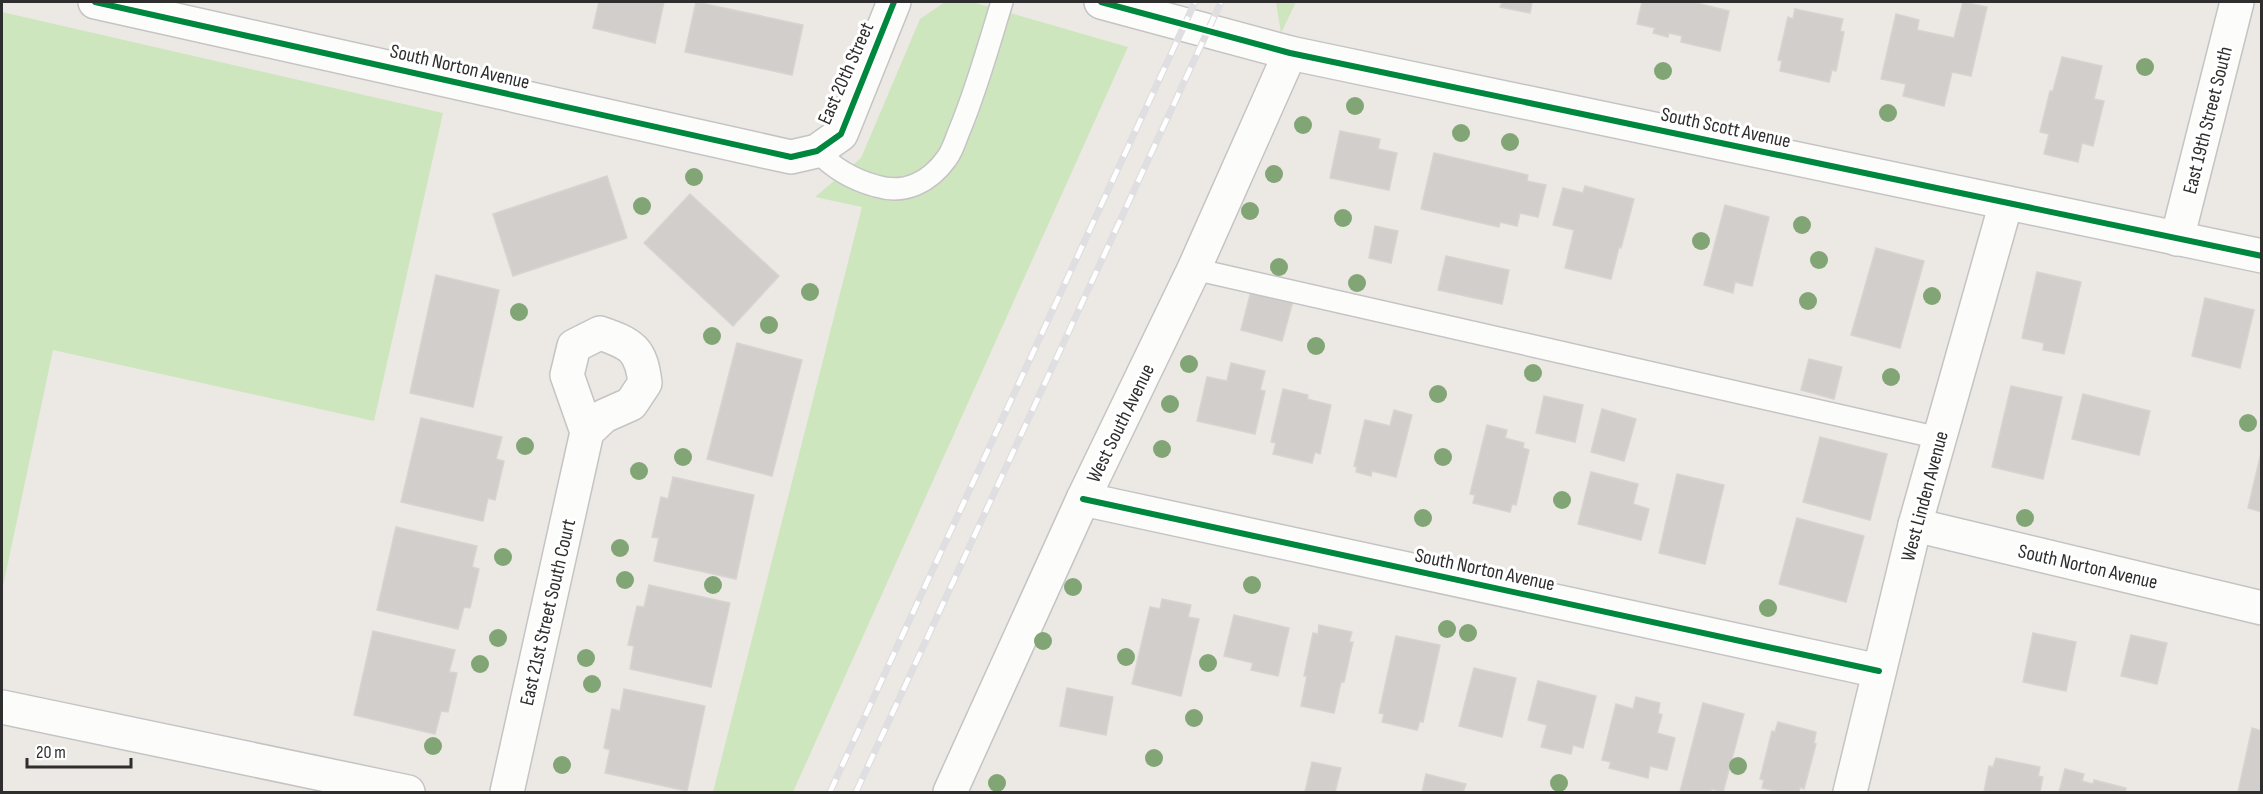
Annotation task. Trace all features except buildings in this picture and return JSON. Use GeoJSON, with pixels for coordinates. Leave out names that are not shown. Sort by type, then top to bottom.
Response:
{"type":"FeatureCollection","features":[{"type":"Feature","properties":{"kind":"street","name":"South Norton Avenue"},"geometry":{"type":"LineString","coordinates":[[95,2],[790,157],[817,151]]}},
{"type":"Feature","properties":{"kind":"street","name":"East 20th Street"},"geometry":{"type":"LineString","coordinates":[[817,151],[841,134],[894,2]]}},
{"type":"Feature","properties":{"kind":"street","name":"South Scott Avenue"},"geometry":{"type":"LineString","coordinates":[[1101,2],[1290,53],[2262,256]]}},
{"type":"Feature","properties":{"kind":"street","name":"East 19th Street South"},"geometry":{"type":"LineString","coordinates":[[2177,239],[2237,2]]}},
{"type":"Feature","properties":{"kind":"street","name":"West South Avenue"},"geometry":{"type":"LineString","coordinates":[[950,792],[1083,499],[1194,269],[1290,53]]}},
{"type":"Feature","properties":{"kind":"street","name":"West Linden Avenue"},"geometry":{"type":"LineString","coordinates":[[1850,792],[1915,525],[2006,202]]}},
{"type":"Feature","properties":{"kind":"street","name":"East 21st Street South Court"},"geometry":{"type":"LineString","coordinates":[[507,792],[587,432]]}},
{"type":"Feature","properties":{"kind":"street","name":"South Norton Avenue"},"geometry":{"type":"LineString","coordinates":[[1083,499],[1879,671]]}},
{"type":"Feature","properties":{"kind":"street","name":"South Norton Avenue"},"geometry":{"type":"LineString","coordinates":[[1915,525],[2262,608]]}},
{"type":"Feature","properties":{"kind":"street"},"geometry":{"type":"LineString","coordinates":[[2,707],[408,792]]}},
{"type":"Feature","properties":{"kind":"lane"},"geometry":{"type":"LineString","coordinates":[[817,151],[830,165],[867,184],[887,190],[912,188],[931,174],[948,157],[968,110],[1002,2]]}},
{"type":"Feature","properties":{"kind":"lane"},"geometry":{"type":"LineString","coordinates":[[1194,269],[1939,438]]}},
{"type":"Feature","properties":{"kind":"green space"},"geometry":{"type":"Polygon","coordinates":[[[945,2],[972,2],[1128,47],[793,792],[713,792],[862,207],[815,197],[861,158],[920,19],[945,2]]]}},
{"type":"Feature","properties":{"kind":"green space"},"geometry":{"type":"Polygon","coordinates":[[[1276,2],[1296,2],[1281,33],[1276,2]]]}},
{"type":"Feature","properties":{"kind":"green space"},"geometry":{"type":"Polygon","coordinates":[[[2,12],[443,113],[374,421],[53,350],[2,591],[2,12]]]}},
{"type":"Feature","properties":{"kind":"railway"},"geometry":{"type":"LineString","coordinates":[[830,792],[1195,2]]}},
{"type":"Feature","properties":{"kind":"railway"},"geometry":{"type":"LineString","coordinates":[[856,792],[1221,2]]}},
{"type":"Feature","properties":{"kind":"cycle path"},"geometry":{"type":"LineString","coordinates":[[95,2],[791,157],[817,151],[841,134],[894,2]]}},
{"type":"Feature","properties":{"kind":"cycle path"},"geometry":{"type":"LineString","coordinates":[[1101,2],[1290,53],[2262,256]]}},
{"type":"Feature","properties":{"kind":"cycle path"},"geometry":{"type":"LineString","coordinates":[[1083,499],[1879,671]]}}]}
